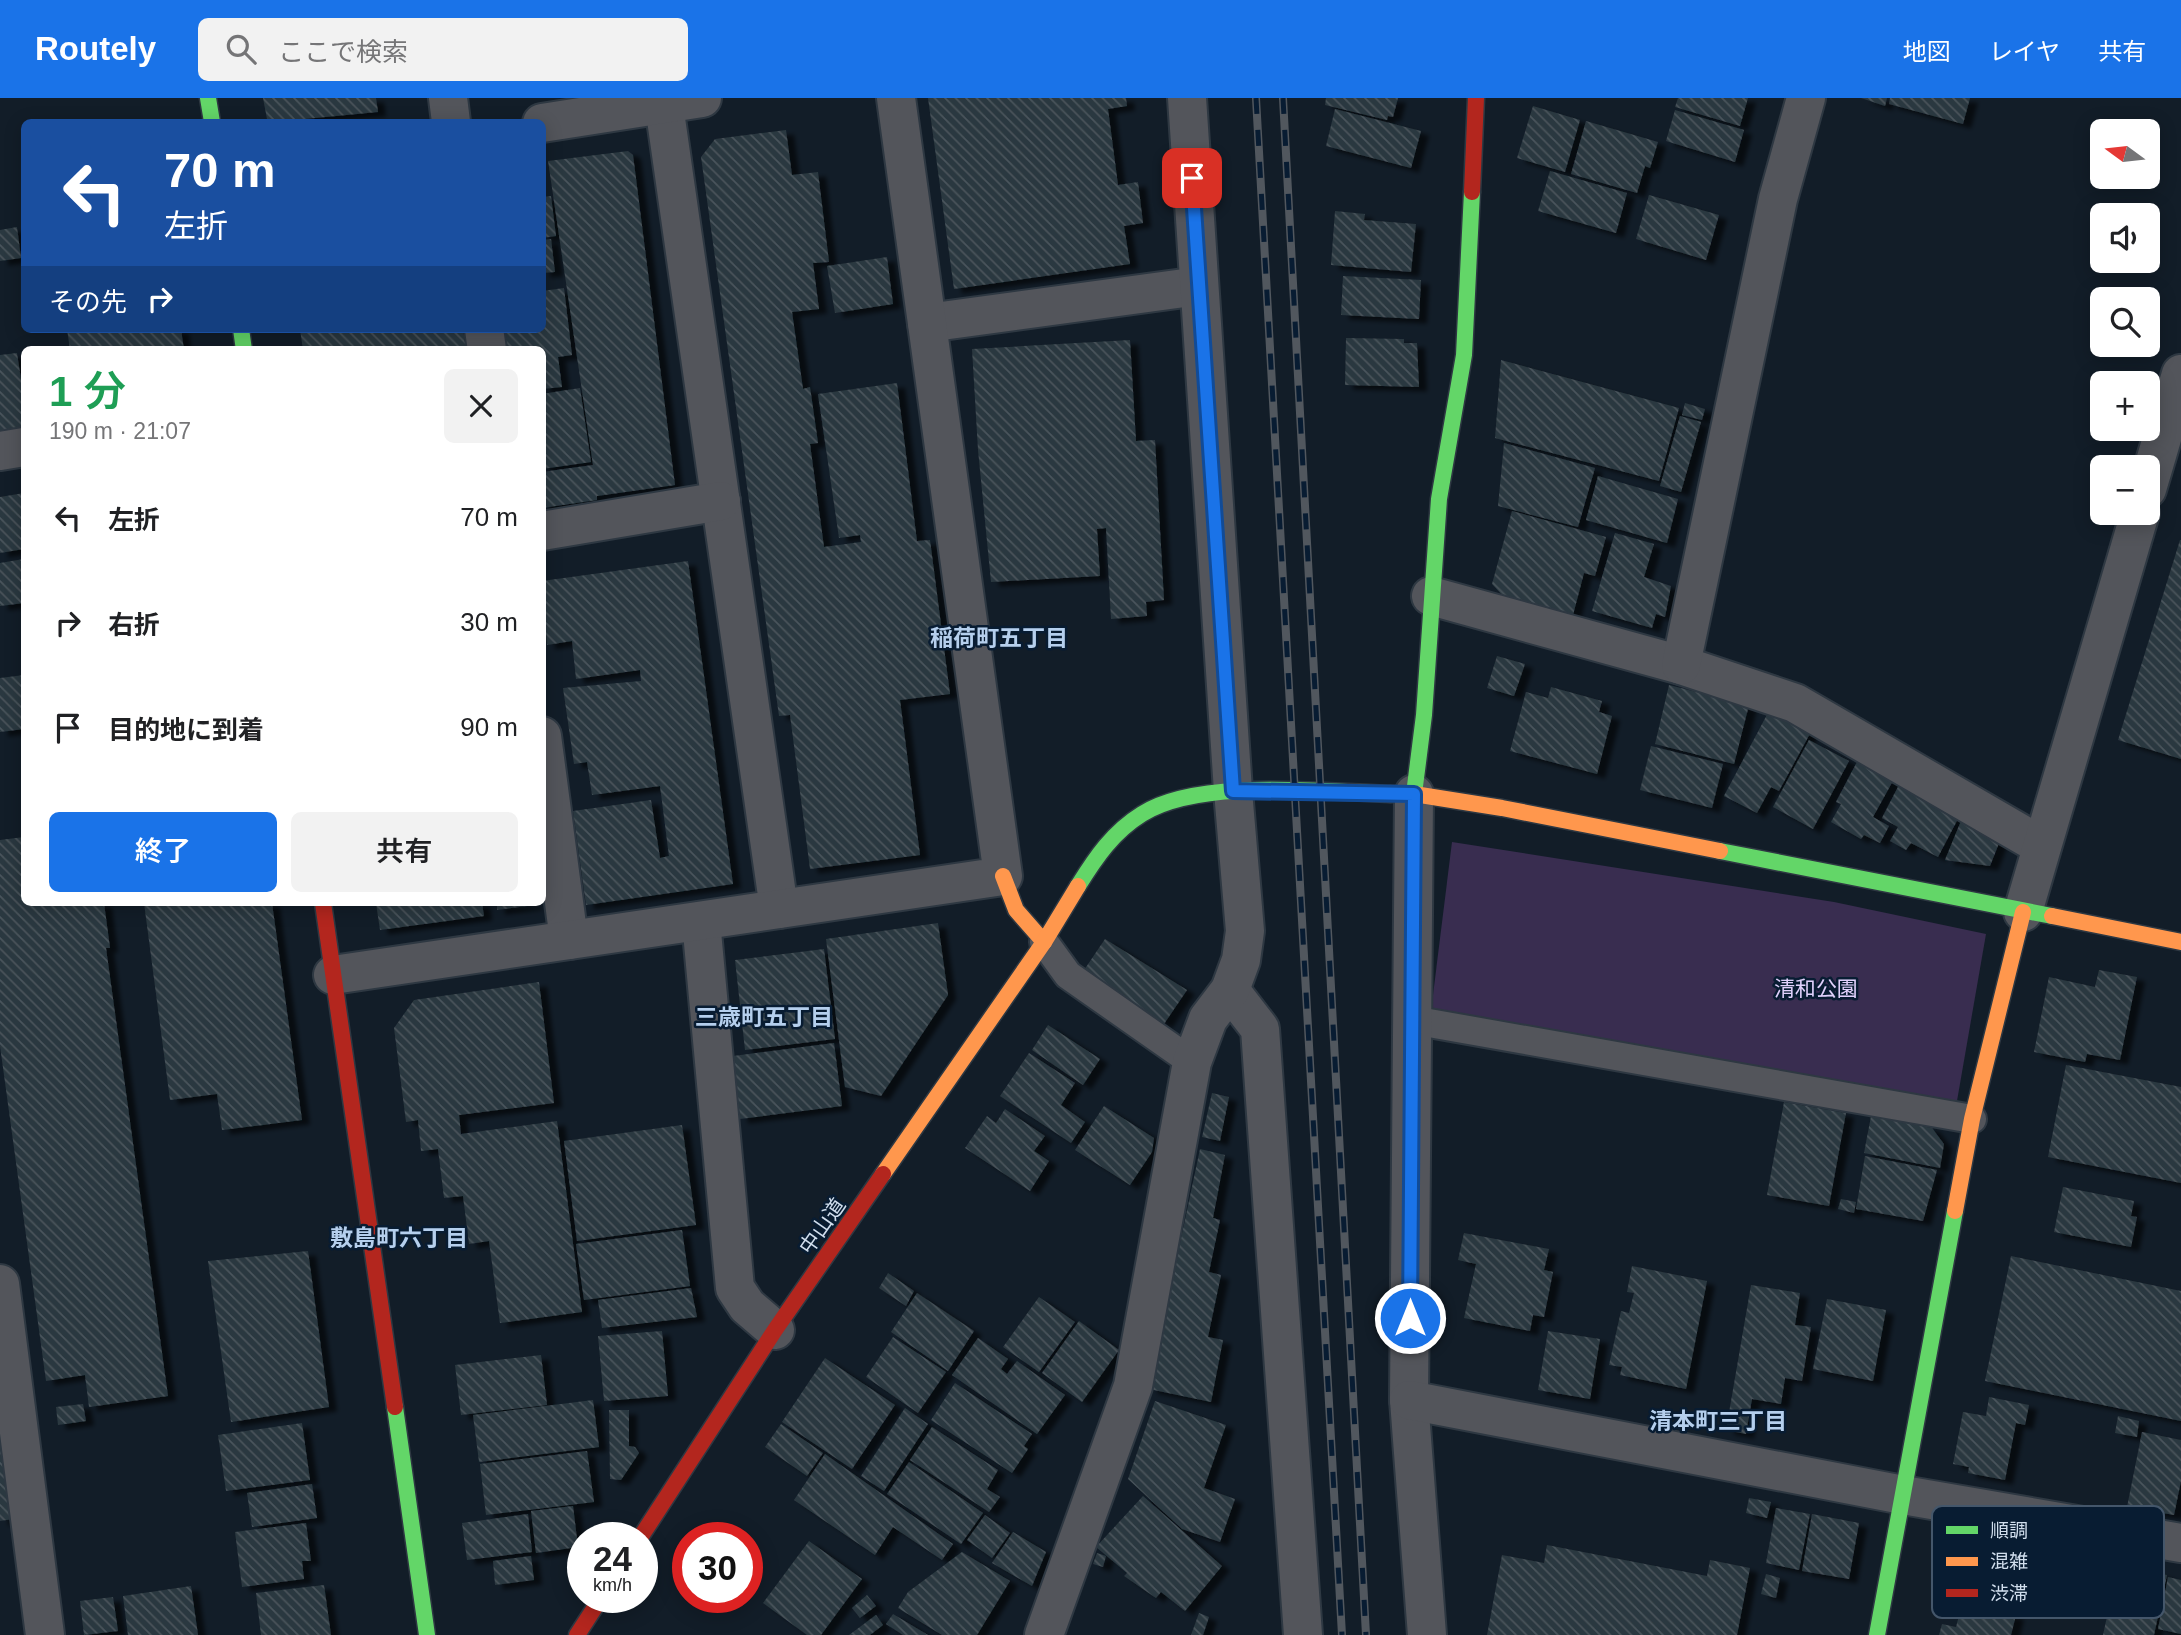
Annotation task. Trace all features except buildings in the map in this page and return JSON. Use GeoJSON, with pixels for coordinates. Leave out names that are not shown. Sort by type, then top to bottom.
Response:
{"type":"FeatureCollection","features":[{"type":"Feature","properties":{"kind":"street"},"geometry":{"type":"LineString","coordinates":[[208,98],[212,119]]}},
{"type":"Feature","properties":{"kind":"street"},"geometry":{"type":"LineString","coordinates":[[448,98],[452,119]]}},
{"type":"Feature","properties":{"kind":"street"},"geometry":{"type":"LineString","coordinates":[[546,122],[664,101],[702,98]]}},
{"type":"Feature","properties":{"kind":"street"},"geometry":{"type":"LineString","coordinates":[[896,98],[1003,876],[1016,910],[1044,942]]}},
{"type":"Feature","properties":{"kind":"street"},"geometry":{"type":"LineString","coordinates":[[1044,1635],[1133,1385],[1192,1062],[1208,1019],[1230,990],[1241,960],[1245,931],[1233,791],[1187,98]]}},
{"type":"Feature","properties":{"kind":"street"},"geometry":{"type":"LineString","coordinates":[[1427,1635],[1409,1400],[1414,794],[1424,715],[1439,499],[1464,355],[1476,98]]}},
{"type":"Feature","properties":{"kind":"street"},"geometry":{"type":"LineString","coordinates":[[1681,665],[1778,199],[1806,98]]}},
{"type":"Feature","properties":{"kind":"street"},"geometry":{"type":"LineString","coordinates":[[664,101],[779,909]]}},
{"type":"Feature","properties":{"kind":"street"},"geometry":{"type":"LineString","coordinates":[[927,323],[1199,286]]}},
{"type":"Feature","properties":{"kind":"street"},"geometry":{"type":"LineString","coordinates":[[2157,455],[2181,374]]}},
{"type":"Feature","properties":{"kind":"street"},"geometry":{"type":"LineString","coordinates":[[0,451],[21,448]]}},
{"type":"Feature","properties":{"kind":"street"},"geometry":{"type":"LineString","coordinates":[[546,530],[721,501]]}},
{"type":"Feature","properties":{"kind":"street"},"geometry":{"type":"LineString","coordinates":[[1877,1635],[1972,1119],[2023,912],[2136,525]]}},
{"type":"Feature","properties":{"kind":"street"},"geometry":{"type":"LineString","coordinates":[[1431,596],[1681,665],[1795,703],[2042,846]]}},
{"type":"Feature","properties":{"kind":"street"},"geometry":{"type":"LineString","coordinates":[[546,766],[569,940]]}},
{"type":"Feature","properties":{"kind":"street","name":"中山道"},"geometry":{"type":"LineString","coordinates":[[650,1522],[775,1330],[1044,942],[1102,847],[1142,814],[1172,801],[1233,791],[1414,794],[1502,808],[2181,942]]}},
{"type":"Feature","properties":{"kind":"street"},"geometry":{"type":"LineString","coordinates":[[333,975],[1003,876]]}},
{"type":"Feature","properties":{"kind":"street"},"geometry":{"type":"LineString","coordinates":[[323,906],[427,1635]]}},
{"type":"Feature","properties":{"kind":"street"},"geometry":{"type":"LineString","coordinates":[[701,920],[734,1287],[747,1306],[775,1330]]}},
{"type":"Feature","properties":{"kind":"street"},"geometry":{"type":"LineString","coordinates":[[1230,990],[1260,1028],[1303,1635]]}},
{"type":"Feature","properties":{"kind":"street"},"geometry":{"type":"LineString","coordinates":[[0,1284],[45,1635]]}},
{"type":"Feature","properties":{"kind":"street"},"geometry":{"type":"LineString","coordinates":[[1409,1400],[1967,1506]]}},
{"type":"Feature","properties":{"kind":"street"},"geometry":{"type":"LineString","coordinates":[[577,1635],[591,1613]]}},
{"type":"Feature","properties":{"kind":"lane"},"geometry":{"type":"LineString","coordinates":[[1044,942],[1068,975],[1192,1062]]}},
{"type":"Feature","properties":{"kind":"lane"},"geometry":{"type":"LineString","coordinates":[[1412,1020],[1972,1119]]}},
{"type":"Feature","properties":{"kind":"green space","name":"清和公園"},"geometry":{"type":"Polygon","coordinates":[[[1452,842],[1834,902],[1986,934],[1957,1101],[1431,1011],[1452,842]]]}},
{"type":"Feature","properties":{"kind":"railway"},"geometry":{"type":"LineString","coordinates":[[1256,98],[1342,1635]]}},
{"type":"Feature","properties":{"kind":"railway"},"geometry":{"type":"LineString","coordinates":[[1283,98],[1366,1635]]}},
{"type":"Feature","properties":{"kind":"traffic: fast"},"geometry":{"type":"LineString","coordinates":[[208,98],[212,119]]}},
{"type":"Feature","properties":{"kind":"traffic: fast"},"geometry":{"type":"LineString","coordinates":[[1414,794],[1424,715],[1439,499],[1464,355],[1472,192]]}},
{"type":"Feature","properties":{"kind":"traffic: fast"},"geometry":{"type":"LineString","coordinates":[[242,333],[243,346]]}},
{"type":"Feature","properties":{"kind":"traffic: fast"},"geometry":{"type":"LineString","coordinates":[[1078,886],[1099,855],[1122,829],[1142,814],[1166,803],[1195,795],[1228,791],[1297,790],[1390,794]]}},
{"type":"Feature","properties":{"kind":"traffic: fast"},"geometry":{"type":"LineString","coordinates":[[1720,851],[2052,916]]}},
{"type":"Feature","properties":{"kind":"traffic: fast"},"geometry":{"type":"LineString","coordinates":[[1877,1635],[1955,1211]]}},
{"type":"Feature","properties":{"kind":"traffic: fast"},"geometry":{"type":"LineString","coordinates":[[395,1407],[427,1635]]}},
{"type":"Feature","properties":{"kind":"traffic: slow"},"geometry":{"type":"LineString","coordinates":[[1390,794],[1414,794],[1502,808],[1720,851]]}},
{"type":"Feature","properties":{"kind":"traffic: slow"},"geometry":{"type":"LineString","coordinates":[[1003,876],[1016,910],[1044,942]]}},
{"type":"Feature","properties":{"kind":"traffic: slow"},"geometry":{"type":"LineString","coordinates":[[883,1174],[1044,942],[1078,886]]}},
{"type":"Feature","properties":{"kind":"traffic: slow"},"geometry":{"type":"LineString","coordinates":[[1955,1211],[1972,1119],[2023,912]]}},
{"type":"Feature","properties":{"kind":"traffic: slow"},"geometry":{"type":"LineString","coordinates":[[2052,916],[2181,942]]}},
{"type":"Feature","properties":{"kind":"traffic: jam"},"geometry":{"type":"LineString","coordinates":[[1472,192],[1476,98]]}},
{"type":"Feature","properties":{"kind":"traffic: jam"},"geometry":{"type":"LineString","coordinates":[[323,906],[395,1407]]}},
{"type":"Feature","properties":{"kind":"traffic: jam"},"geometry":{"type":"LineString","coordinates":[[650,1522],[775,1330],[883,1174]]}},
{"type":"Feature","properties":{"kind":"traffic: jam"},"geometry":{"type":"LineString","coordinates":[[577,1635],[591,1613]]}},
{"type":"Feature","properties":{"kind":"district","name":"稲荷町五丁目"},"geometry":{"type":"Point","coordinates":[999,638]}},
{"type":"Feature","properties":{"kind":"district","name":"三歳町五丁目"},"geometry":{"type":"Point","coordinates":[764,1017]}},
{"type":"Feature","properties":{"kind":"district","name":"敷島町六丁目"},"geometry":{"type":"Point","coordinates":[399,1238]}},
{"type":"Feature","properties":{"kind":"district","name":"清本町三丁目"},"geometry":{"type":"Point","coordinates":[1718,1421]}},
{"type":"Feature","properties":{"kind":"route"},"geometry":{"type":"LineString","coordinates":[[1192,178],[1233,791],[1414,794],[1410,1318]]}}]}
